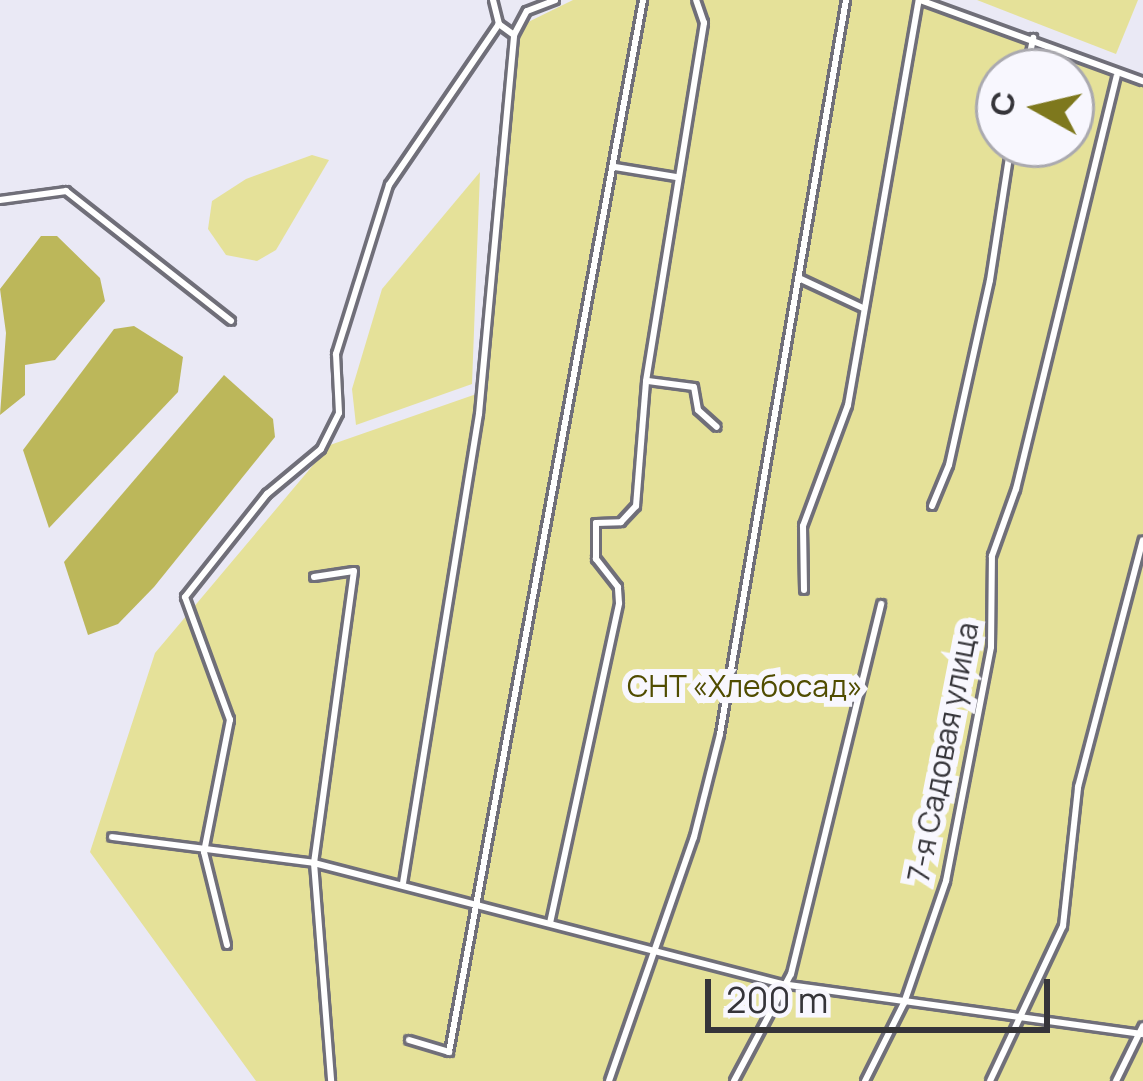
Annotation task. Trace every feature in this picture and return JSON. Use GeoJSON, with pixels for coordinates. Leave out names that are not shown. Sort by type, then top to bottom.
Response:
{"type":"FeatureCollection","features":[{"type":"Feature","properties":{"kind":"lane"},"geometry":{"type":"LineString","coordinates":[[494,0],[499,24],[514,35]]}},
{"type":"Feature","properties":{"kind":"lane"},"geometry":{"type":"LineString","coordinates":[[403,883],[479,414],[514,35],[527,11],[555,0]]}},
{"type":"Feature","properties":{"kind":"lane"},"geometry":{"type":"LineString","coordinates":[[409,1040],[449,1052],[643,0]]}},
{"type":"Feature","properties":{"kind":"lane"},"geometry":{"type":"LineString","coordinates":[[550,923],[619,603],[619,587],[596,559],[596,524],[617,524],[635,510],[646,381],[704,23],[696,0]]}},
{"type":"Feature","properties":{"kind":"lane"},"geometry":{"type":"LineString","coordinates":[[609,1081],[656,952],[720,734],[846,0]]}},
{"type":"Feature","properties":{"kind":"lane"},"geometry":{"type":"LineString","coordinates":[[804,590],[803,526],[848,405],[919,0],[1034,38],[1117,76],[1143,81]]}},
{"type":"Feature","properties":{"kind":"lane"},"geometry":{"type":"LineString","coordinates":[[227,945],[208,891],[204,852],[230,720],[185,597],[267,494],[321,449],[339,413],[335,354],[389,185],[499,24]]}},
{"type":"Feature","properties":{"kind":"lane"},"geometry":{"type":"LineString","coordinates":[[1032,48],[1034,38]]}},
{"type":"Feature","properties":{"kind":"lane","name":"7-я Садовая улица"},"geometry":{"type":"LineString","coordinates":[[865,1081],[904,1004],[946,881],[991,647],[992,556],[1016,489],[1117,76]]}},
{"type":"Feature","properties":{"kind":"lane"},"geometry":{"type":"LineString","coordinates":[[614,166],[676,178]]}},
{"type":"Feature","properties":{"kind":"lane"},"geometry":{"type":"LineString","coordinates":[[932,506],[949,465],[989,280],[1007,168]]}},
{"type":"Feature","properties":{"kind":"lane"},"geometry":{"type":"LineString","coordinates":[[0,200],[66,191],[231,321]]}},
{"type":"Feature","properties":{"kind":"lane"},"geometry":{"type":"LineString","coordinates":[[801,280],[863,308]]}},
{"type":"Feature","properties":{"kind":"lane"},"geometry":{"type":"LineString","coordinates":[[646,381],[694,387],[698,410],[717,427]]}},
{"type":"Feature","properties":{"kind":"lane"},"geometry":{"type":"LineString","coordinates":[[990,1081],[1069,905],[1078,787],[1143,539]]}},
{"type":"Feature","properties":{"kind":"lane"},"geometry":{"type":"LineString","coordinates":[[314,577],[354,571],[314,863],[331,1081]]}},
{"type":"Feature","properties":{"kind":"lane"},"geometry":{"type":"LineString","coordinates":[[734,1081],[781,984],[791,974],[881,604]]}},
{"type":"Feature","properties":{"kind":"lane"},"geometry":{"type":"LineString","coordinates":[[112,836],[204,852],[314,863],[480,902],[781,984],[904,1004],[1142,1031],[1116,1081]]}},
{"type":"Feature","properties":{"kind":"green space","name":"СНТ «Хлебосад»"},"geometry":{"type":"Polygon","coordinates":[[[573,0],[919,0],[1050,48],[975,48],[975,168],[1095,168],[1095,64],[1143,82],[1143,1081],[256,1081],[90,852],[155,653],[330,445],[485,391],[520,26],[573,0]]]}},
{"type":"Feature","properties":{"kind":"green space"},"geometry":{"type":"Polygon","coordinates":[[[977,0],[1138,0],[1116,54],[977,0]]]}},
{"type":"Feature","properties":{"kind":"green space"},"geometry":{"type":"Polygon","coordinates":[[[312,155],[329,160],[276,250],[257,261],[226,255],[208,229],[212,201],[246,179],[312,155]]]}},
{"type":"Feature","properties":{"kind":"green space"},"geometry":{"type":"Polygon","coordinates":[[[480,172],[472,384],[356,425],[352,389],[382,289],[480,172]]]}},
{"type":"Feature","properties":{"kind":"shaded area"},"geometry":{"type":"Polygon","coordinates":[[[41,236],[57,236],[100,278],[105,301],[55,360],[25,365],[25,395],[0,415],[6,333],[0,289],[41,236]]]}},
{"type":"Feature","properties":{"kind":"shaded area"},"geometry":{"type":"Polygon","coordinates":[[[134,326],[183,357],[178,392],[49,528],[23,450],[114,329],[134,326]]]}},
{"type":"Feature","properties":{"kind":"shaded area"},"geometry":{"type":"Polygon","coordinates":[[[224,375],[273,419],[275,437],[154,587],[118,624],[88,635],[64,562],[224,375]]]}}]}
